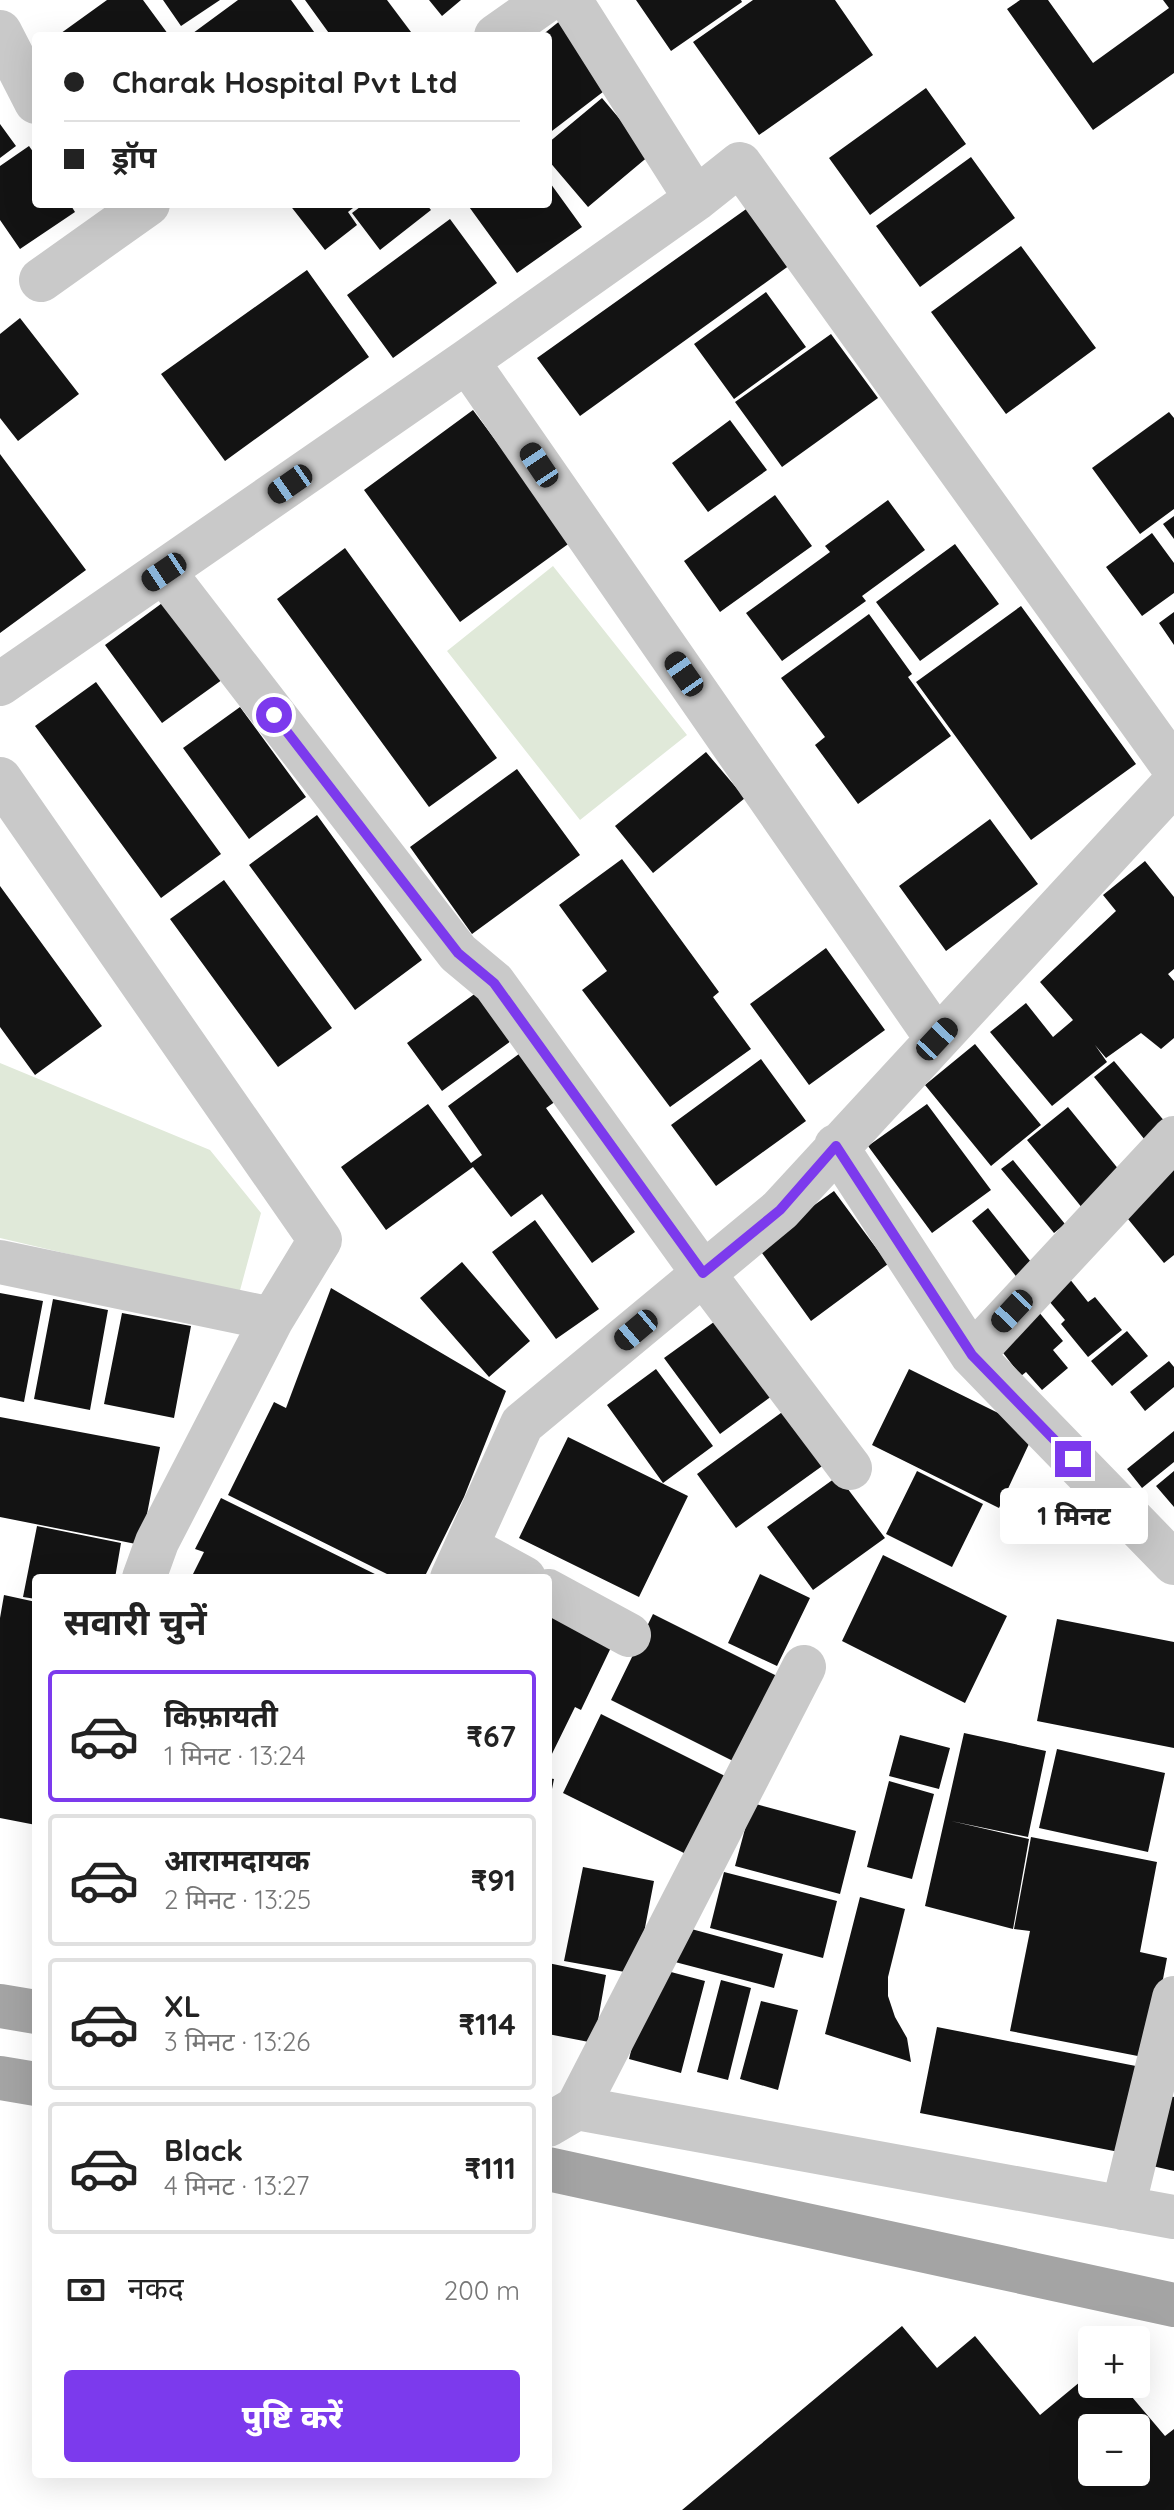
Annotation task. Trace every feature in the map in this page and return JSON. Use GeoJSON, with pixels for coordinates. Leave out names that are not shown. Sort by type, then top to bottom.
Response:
{"type":"FeatureCollection","features":[{"type":"Feature","properties":{"kind":"main road"},"geometry":{"type":"LineString","coordinates":[[0,2006],[32,2011]]}},
{"type":"Feature","properties":{"kind":"main road"},"geometry":{"type":"LineString","coordinates":[[0,2078],[32,2083]]}},
{"type":"Feature","properties":{"kind":"main road"},"geometry":{"type":"LineString","coordinates":[[552,2170],[1174,2305]]}},
{"type":"Feature","properties":{"kind":"street"},"geometry":{"type":"LineString","coordinates":[[502,32],[547,0]]}},
{"type":"Feature","properties":{"kind":"street"},"geometry":{"type":"LineString","coordinates":[[570,0],[696,199]]}},
{"type":"Feature","properties":{"kind":"street"},"geometry":{"type":"LineString","coordinates":[[0,32],[32,94]]}},
{"type":"Feature","properties":{"kind":"street"},"geometry":{"type":"LineString","coordinates":[[0,684],[467,361],[696,199],[740,164],[1174,768]]}},
{"type":"Feature","properties":{"kind":"street"},"geometry":{"type":"LineString","coordinates":[[41,280],[96,220],[135,208]]}},
{"type":"Feature","properties":{"kind":"street"},"geometry":{"type":"LineString","coordinates":[[467,361],[937,1039]]}},
{"type":"Feature","properties":{"kind":"street"},"geometry":{"type":"LineString","coordinates":[[164,572],[458,953],[494,983],[703,1273],[850,1468]]}},
{"type":"Feature","properties":{"kind":"street"},"geometry":{"type":"LineString","coordinates":[[0,779],[320,1240],[272,1319],[157,1542],[145,1574]]}},
{"type":"Feature","properties":{"kind":"street"},"geometry":{"type":"LineString","coordinates":[[507,1574],[460,1563],[522,1424],[780,1210],[1174,783]]}},
{"type":"Feature","properties":{"kind":"street"},"geometry":{"type":"LineString","coordinates":[[972,1355],[1174,1138]]}},
{"type":"Feature","properties":{"kind":"street"},"geometry":{"type":"LineString","coordinates":[[836,1146],[972,1355],[1174,1563]]}},
{"type":"Feature","properties":{"kind":"street"},"geometry":{"type":"LineString","coordinates":[[0,1262],[272,1319]]}},
{"type":"Feature","properties":{"kind":"street"},"geometry":{"type":"LineString","coordinates":[[552,1593],[629,1635]]}},
{"type":"Feature","properties":{"kind":"street"},"geometry":{"type":"LineString","coordinates":[[804,1667],[562,2116],[1174,2217]]}},
{"type":"Feature","properties":{"kind":"street"},"geometry":{"type":"LineString","coordinates":[[1123,2208],[1174,1998]]}},
{"type":"Feature","properties":{"kind":"green space"},"geometry":{"type":"Polygon","coordinates":[[[553,566],[687,735],[580,820],[447,651],[553,566]]]}},
{"type":"Feature","properties":{"kind":"green space"},"geometry":{"type":"Polygon","coordinates":[[[0,1063],[210,1150],[261,1213],[239,1294],[0,1238],[0,1063]]]}},
{"type":"Feature","properties":{"kind":"building"},"geometry":{"type":"Polygon","coordinates":[[[107,0],[143,0],[167,32],[63,32],[107,0]]]}},
{"type":"Feature","properties":{"kind":"building"},"geometry":{"type":"Polygon","coordinates":[[[163,0],[220,0],[181,26],[163,0]]]}},
{"type":"Feature","properties":{"kind":"building"},"geometry":{"type":"Polygon","coordinates":[[[238,0],[291,0],[314,32],[194,32],[238,0]]]}},
{"type":"Feature","properties":{"kind":"building"},"geometry":{"type":"Polygon","coordinates":[[[305,0],[387,0],[411,32],[328,32],[305,0]]]}},
{"type":"Feature","properties":{"kind":"building"},"geometry":{"type":"Polygon","coordinates":[[[429,0],[461,0],[442,16],[429,0]]]}},
{"type":"Feature","properties":{"kind":"building"},"geometry":{"type":"Polygon","coordinates":[[[636,0],[741,0],[742,2],[671,51],[636,0]]]}},
{"type":"Feature","properties":{"kind":"building"},"geometry":{"type":"Polygon","coordinates":[[[753,0],[835,0],[873,55],[759,135],[693,42],[753,0]]]}},
{"type":"Feature","properties":{"kind":"building"},"geometry":{"type":"Polygon","coordinates":[[[1020,0],[1048,0],[1093,63],[1169,8],[1163,0],[1174,0],[1174,73],[1093,130],[1007,9],[1020,0]]]}},
{"type":"Feature","properties":{"kind":"building"},"geometry":{"type":"Polygon","coordinates":[[[561,20],[612,85],[552,131],[552,32],[546,32],[561,20]]]}},
{"type":"Feature","properties":{"kind":"building"},"geometry":{"type":"Polygon","coordinates":[[[926,88],[966,144],[870,215],[829,158],[926,88]]]}},
{"type":"Feature","properties":{"kind":"building"},"geometry":{"type":"Polygon","coordinates":[[[602,98],[650,155],[588,207],[552,165],[552,140],[602,98]]]}},
{"type":"Feature","properties":{"kind":"building"},"geometry":{"type":"Polygon","coordinates":[[[0,124],[16,146],[0,158],[0,124]]]}},
{"type":"Feature","properties":{"kind":"building"},"geometry":{"type":"Polygon","coordinates":[[[29,146],[32,150],[32,208],[72,208],[75,212],[20,249],[0,220],[0,166],[29,146]]]}},
{"type":"Feature","properties":{"kind":"building"},"geometry":{"type":"Polygon","coordinates":[[[971,157],[1015,218],[920,287],[876,226],[971,157]]]}},
{"type":"Feature","properties":{"kind":"building"},"geometry":{"type":"Polygon","coordinates":[[[552,186],[582,227],[517,273],[470,208],[552,208],[552,186]]]}},
{"type":"Feature","properties":{"kind":"building"},"geometry":{"type":"Polygon","coordinates":[[[749,207],[790,265],[580,416],[537,358],[749,207]]]}},
{"type":"Feature","properties":{"kind":"building"},"geometry":{"type":"Polygon","coordinates":[[[292,208],[353,208],[348,212],[357,225],[325,250],[292,208]]]}},
{"type":"Feature","properties":{"kind":"building"},"geometry":{"type":"Polygon","coordinates":[[[359,208],[431,210],[380,250],[352,213],[359,208]]]}},
{"type":"Feature","properties":{"kind":"building"},"geometry":{"type":"Polygon","coordinates":[[[450,219],[497,283],[393,358],[347,295],[450,219]]]}},
{"type":"Feature","properties":{"kind":"building"},"geometry":{"type":"Polygon","coordinates":[[[1021,246],[1096,348],[1006,414],[931,312],[1021,246]]]}},
{"type":"Feature","properties":{"kind":"building"},"geometry":{"type":"Polygon","coordinates":[[[307,270],[369,357],[225,461],[161,374],[307,270]]]}},
{"type":"Feature","properties":{"kind":"building"},"geometry":{"type":"Polygon","coordinates":[[[766,292],[806,347],[734,399],[694,344],[766,292]]]}},
{"type":"Feature","properties":{"kind":"building"},"geometry":{"type":"Polygon","coordinates":[[[20,318],[79,394],[18,441],[0,418],[0,334],[20,318]]]}},
{"type":"Feature","properties":{"kind":"building"},"geometry":{"type":"Polygon","coordinates":[[[831,334],[878,398],[782,467],[735,402],[831,334]]]}},
{"type":"Feature","properties":{"kind":"building"},"geometry":{"type":"Polygon","coordinates":[[[473,410],[571,542],[460,622],[364,490],[473,410]]]}},
{"type":"Feature","properties":{"kind":"building"},"geometry":{"type":"Polygon","coordinates":[[[1169,412],[1174,418],[1174,509],[1140,534],[1092,468],[1169,412]]]}},
{"type":"Feature","properties":{"kind":"building"},"geometry":{"type":"Polygon","coordinates":[[[730,420],[767,470],[708,512],[672,463],[730,420]]]}},
{"type":"Feature","properties":{"kind":"building"},"geometry":{"type":"Polygon","coordinates":[[[0,454],[86,570],[0,633],[0,454]]]}},
{"type":"Feature","properties":{"kind":"building"},"geometry":{"type":"Polygon","coordinates":[[[775,495],[812,546],[720,612],[684,561],[775,495]]]}},
{"type":"Feature","properties":{"kind":"building"},"geometry":{"type":"Polygon","coordinates":[[[888,500],[925,550],[862,596],[866,601],[782,661],[746,613],[830,552],[825,546],[888,500]]]}},
{"type":"Feature","properties":{"kind":"building"},"geometry":{"type":"Polygon","coordinates":[[[1174,516],[1174,539],[1163,524],[1174,516]]]}},
{"type":"Feature","properties":{"kind":"building"},"geometry":{"type":"Polygon","coordinates":[[[1152,533],[1174,563],[1174,593],[1142,616],[1106,567],[1152,533]]]}},
{"type":"Feature","properties":{"kind":"building"},"geometry":{"type":"Polygon","coordinates":[[[955,544],[999,604],[920,661],[876,602],[955,544]]]}},
{"type":"Feature","properties":{"kind":"building"},"geometry":{"type":"Polygon","coordinates":[[[345,548],[497,758],[429,807],[277,599],[345,548]]]}},
{"type":"Feature","properties":{"kind":"building"},"geometry":{"type":"Polygon","coordinates":[[[169,598],[226,677],[162,723],[105,645],[169,598]]]}},
{"type":"Feature","properties":{"kind":"building"},"geometry":{"type":"Polygon","coordinates":[[[1021,606],[1136,764],[1031,840],[916,682],[1021,606]]]}},
{"type":"Feature","properties":{"kind":"building"},"geometry":{"type":"Polygon","coordinates":[[[1174,612],[1174,645],[1159,623],[1174,612]]]}},
{"type":"Feature","properties":{"kind":"building"},"geometry":{"type":"Polygon","coordinates":[[[869,614],[912,674],[908,677],[951,736],[858,804],[815,745],[825,737],[781,678],[869,614]]]}},
{"type":"Feature","properties":{"kind":"building"},"geometry":{"type":"Polygon","coordinates":[[[96,682],[221,854],[161,898],[35,726],[96,682]]]}},
{"type":"Feature","properties":{"kind":"building"},"geometry":{"type":"Polygon","coordinates":[[[240,707],[306,797],[249,839],[183,748],[240,707]]]}},
{"type":"Feature","properties":{"kind":"building"},"geometry":{"type":"Polygon","coordinates":[[[706,752],[745,798],[653,873],[615,826],[706,752]]]}},
{"type":"Feature","properties":{"kind":"building"},"geometry":{"type":"Polygon","coordinates":[[[517,769],[580,855],[472,934],[410,847],[517,769]]]}},
{"type":"Feature","properties":{"kind":"building"},"geometry":{"type":"Polygon","coordinates":[[[317,815],[422,960],[355,1010],[249,865],[317,815]]]}},
{"type":"Feature","properties":{"kind":"building"},"geometry":{"type":"Polygon","coordinates":[[[990,819],[1038,884],[946,951],[899,886],[990,819]]]}},
{"type":"Feature","properties":{"kind":"building"},"geometry":{"type":"Polygon","coordinates":[[[622,859],[719,992],[713,997],[751,1049],[670,1107],[582,990],[607,971],[559,905],[622,859]]]}},
{"type":"Feature","properties":{"kind":"building"},"geometry":{"type":"Polygon","coordinates":[[[1145,861],[1174,897],[1174,969],[1168,974],[1174,981],[1174,1038],[1161,1049],[1141,1033],[1106,1058],[1095,1045],[1107,1062],[1052,1106],[990,1032],[1026,1003],[1053,1037],[1073,1020],[1040,982],[1116,911],[1103,895],[1145,861]]]}},
{"type":"Feature","properties":{"kind":"building"},"geometry":{"type":"Polygon","coordinates":[[[224,880],[332,1028],[278,1067],[170,919],[224,880]]]}},
{"type":"Feature","properties":{"kind":"building"},"geometry":{"type":"Polygon","coordinates":[[[0,886],[102,1026],[35,1075],[0,1027],[0,886]]]}},
{"type":"Feature","properties":{"kind":"building"},"geometry":{"type":"Polygon","coordinates":[[[826,948],[885,1030],[809,1085],[750,1004],[826,948]]]}},
{"type":"Feature","properties":{"kind":"building"},"geometry":{"type":"Polygon","coordinates":[[[480,990],[515,1038],[442,1091],[407,1043],[480,990]]]}},
{"type":"Feature","properties":{"kind":"building"},"geometry":{"type":"Polygon","coordinates":[[[975,1044],[1041,1125],[991,1166],[925,1085],[975,1044]]]}},
{"type":"Feature","properties":{"kind":"building"},"geometry":{"type":"Polygon","coordinates":[[[523,1051],[559,1099],[546,1108],[635,1232],[592,1263],[542,1194],[511,1217],[473,1167],[386,1230],[341,1167],[428,1104],[471,1163],[482,1155],[448,1106],[523,1051]]]}},
{"type":"Feature","properties":{"kind":"building"},"geometry":{"type":"Polygon","coordinates":[[[761,1059],[806,1121],[716,1186],[671,1125],[761,1059]]]}},
{"type":"Feature","properties":{"kind":"building"},"geometry":{"type":"Polygon","coordinates":[[[1114,1061],[1166,1123],[1145,1140],[1094,1077],[1114,1061]]]}},
{"type":"Feature","properties":{"kind":"building"},"geometry":{"type":"Polygon","coordinates":[[[927,1104],[991,1190],[932,1233],[868,1146],[927,1104]]]}},
{"type":"Feature","properties":{"kind":"building"},"geometry":{"type":"Polygon","coordinates":[[[1068,1107],[1124,1176],[1083,1209],[1027,1140],[1068,1107]]]}},
{"type":"Feature","properties":{"kind":"building"},"geometry":{"type":"Polygon","coordinates":[[[1013,1160],[1065,1224],[1054,1233],[1001,1169],[1013,1160]]]}},
{"type":"Feature","properties":{"kind":"building"},"geometry":{"type":"Polygon","coordinates":[[[1174,1160],[1174,1255],[1164,1263],[1119,1208],[1174,1160]]]}},
{"type":"Feature","properties":{"kind":"building"},"geometry":{"type":"Polygon","coordinates":[[[834,1191],[888,1264],[811,1321],[757,1246],[834,1191]]]}},
{"type":"Feature","properties":{"kind":"building"},"geometry":{"type":"Polygon","coordinates":[[[988,1208],[1035,1267],[1019,1280],[972,1221],[988,1208]]]}},
{"type":"Feature","properties":{"kind":"building"},"geometry":{"type":"Polygon","coordinates":[[[535,1220],[599,1309],[556,1339],[492,1252],[535,1220]]]}},
{"type":"Feature","properties":{"kind":"building"},"geometry":{"type":"Polygon","coordinates":[[[462,1262],[530,1341],[489,1377],[420,1298],[462,1262]]]}},
{"type":"Feature","properties":{"kind":"building"},"geometry":{"type":"Polygon","coordinates":[[[1061,1268],[1088,1302],[1095,1297],[1122,1330],[1088,1357],[1061,1324],[1065,1320],[1038,1288],[1061,1268]]]}},
{"type":"Feature","properties":{"kind":"building"},"geometry":{"type":"Polygon","coordinates":[[[331,1288],[506,1391],[464,1497],[426,1574],[387,1574],[228,1495],[274,1402],[286,1408],[331,1288]]]}},
{"type":"Feature","properties":{"kind":"building"},"geometry":{"type":"Polygon","coordinates":[[[0,1293],[43,1301],[24,1402],[0,1397],[0,1293]]]}},
{"type":"Feature","properties":{"kind":"building"},"geometry":{"type":"Polygon","coordinates":[[[53,1299],[108,1310],[90,1410],[34,1399],[53,1299]]]}},
{"type":"Feature","properties":{"kind":"building"},"geometry":{"type":"Polygon","coordinates":[[[1038,1311],[1063,1341],[1053,1350],[1068,1368],[1042,1390],[1026,1372],[1021,1376],[997,1345],[1038,1311]]]}},
{"type":"Feature","properties":{"kind":"building"},"geometry":{"type":"Polygon","coordinates":[[[122,1313],[191,1326],[174,1418],[104,1404],[122,1313]]]}},
{"type":"Feature","properties":{"kind":"building"},"geometry":{"type":"Polygon","coordinates":[[[725,1314],[780,1390],[720,1434],[664,1358],[725,1314]]]}},
{"type":"Feature","properties":{"kind":"building"},"geometry":{"type":"Polygon","coordinates":[[[1127,1331],[1148,1356],[1112,1386],[1091,1361],[1127,1331]]]}},
{"type":"Feature","properties":{"kind":"building"},"geometry":{"type":"Polygon","coordinates":[[[1169,1361],[1174,1367],[1174,1387],[1145,1411],[1130,1392],[1169,1361]]]}},
{"type":"Feature","properties":{"kind":"building"},"geometry":{"type":"Polygon","coordinates":[[[656,1369],[713,1446],[663,1483],[607,1405],[656,1369]]]}},
{"type":"Feature","properties":{"kind":"building"},"geometry":{"type":"Polygon","coordinates":[[[909,1369],[1035,1431],[999,1508],[872,1445],[909,1369]]]}},
{"type":"Feature","properties":{"kind":"building"},"geometry":{"type":"Polygon","coordinates":[[[785,1410],[825,1464],[736,1528],[697,1474],[785,1410]]]}},
{"type":"Feature","properties":{"kind":"building"},"geometry":{"type":"Polygon","coordinates":[[[0,1417],[160,1447],[141,1545],[0,1517],[0,1417]]]}},
{"type":"Feature","properties":{"kind":"building"},"geometry":{"type":"Polygon","coordinates":[[[1174,1431],[1174,1462],[1142,1488],[1127,1469],[1174,1431]]]}},
{"type":"Feature","properties":{"kind":"building"},"geometry":{"type":"Polygon","coordinates":[[[568,1437],[688,1496],[639,1597],[519,1538],[568,1437]]]}},
{"type":"Feature","properties":{"kind":"building"},"geometry":{"type":"Polygon","coordinates":[[[917,1471],[983,1504],[952,1567],[886,1534],[917,1471]]]}},
{"type":"Feature","properties":{"kind":"building"},"geometry":{"type":"Polygon","coordinates":[[[1174,1471],[1174,1507],[1156,1486],[1174,1471]]]}},
{"type":"Feature","properties":{"kind":"building"},"geometry":{"type":"Polygon","coordinates":[[[838,1476],[885,1538],[813,1590],[767,1527],[838,1476]]]}},
{"type":"Feature","properties":{"kind":"building"},"geometry":{"type":"Polygon","coordinates":[[[221,1498],[375,1574],[193,1574],[204,1552],[195,1549],[221,1498]]]}},
{"type":"Feature","properties":{"kind":"building"},"geometry":{"type":"Polygon","coordinates":[[[37,1526],[121,1543],[116,1574],[32,1574],[32,1598],[23,1597],[37,1526]]]}},
{"type":"Feature","properties":{"kind":"building"},"geometry":{"type":"Polygon","coordinates":[[[883,1555],[1007,1616],[965,1703],[842,1641],[883,1555]]]}},
{"type":"Feature","properties":{"kind":"building"},"geometry":{"type":"Polygon","coordinates":[[[760,1574],[810,1598],[777,1666],[728,1643],[760,1574]]]}},
{"type":"Feature","properties":{"kind":"building"},"geometry":{"type":"Polygon","coordinates":[[[4,1595],[32,1601],[32,1824],[0,1818],[0,1618],[4,1595]]]}},
{"type":"Feature","properties":{"kind":"building"},"geometry":{"type":"Polygon","coordinates":[[[552,1602],[617,1635],[581,1710],[575,1707],[552,1754],[552,1602]]]}},
{"type":"Feature","properties":{"kind":"building"},"geometry":{"type":"Polygon","coordinates":[[[653,1614],[785,1680],[743,1766],[611,1700],[653,1614]]]}},
{"type":"Feature","properties":{"kind":"building"},"geometry":{"type":"Polygon","coordinates":[[[1057,1619],[1174,1642],[1174,1748],[1037,1721],[1057,1619]]]}},
{"type":"Feature","properties":{"kind":"building"},"geometry":{"type":"Polygon","coordinates":[[[601,1714],[733,1780],[694,1858],[563,1793],[601,1714]]]}},
{"type":"Feature","properties":{"kind":"building"},"geometry":{"type":"Polygon","coordinates":[[[964,1733],[1046,1751],[1028,1837],[951,1821],[1029,1839],[1013,1929],[925,1906],[964,1733]]]}},
{"type":"Feature","properties":{"kind":"building"},"geometry":{"type":"Polygon","coordinates":[[[900,1735],[950,1748],[939,1789],[889,1776],[900,1735]]]}},
{"type":"Feature","properties":{"kind":"building"},"geometry":{"type":"Polygon","coordinates":[[[1057,1749],[1165,1773],[1148,1852],[1039,1828],[1057,1749]]]}},
{"type":"Feature","properties":{"kind":"building"},"geometry":{"type":"Polygon","coordinates":[[[889,1781],[934,1794],[912,1879],[867,1867],[889,1781]]]}},
{"type":"Feature","properties":{"kind":"building"},"geometry":{"type":"Polygon","coordinates":[[[752,1803],[856,1831],[840,1894],[735,1866],[752,1803]]]}},
{"type":"Feature","properties":{"kind":"building"},"geometry":{"type":"Polygon","coordinates":[[[1031,1837],[1157,1862],[1140,1952],[1167,1958],[1148,2058],[1010,2031],[1030,1931],[1014,1929],[1031,1837]]]}},
{"type":"Feature","properties":{"kind":"building"},"geometry":{"type":"Polygon","coordinates":[[[583,1867],[654,1881],[636,1974],[564,1961],[583,1867]]]}},
{"type":"Feature","properties":{"kind":"building"},"geometry":{"type":"Polygon","coordinates":[[[724,1872],[837,1901],[823,1958],[710,1928],[724,1872]]]}},
{"type":"Feature","properties":{"kind":"building"},"geometry":{"type":"Polygon","coordinates":[[[860,1897],[905,1909],[888,1977],[888,1996],[907,2038],[911,2062],[825,2034],[860,1897]]]}},
{"type":"Feature","properties":{"kind":"building"},"geometry":{"type":"Polygon","coordinates":[[[684,1927],[783,1954],[774,1988],[675,1962],[684,1927]]]}},
{"type":"Feature","properties":{"kind":"building"},"geometry":{"type":"Polygon","coordinates":[[[552,1964],[606,1975],[594,2043],[552,2035],[552,1964]]]}},
{"type":"Feature","properties":{"kind":"building"},"geometry":{"type":"Polygon","coordinates":[[[652,1967],[705,1981],[681,2073],[629,2059],[652,1967]]]}},
{"type":"Feature","properties":{"kind":"building"},"geometry":{"type":"Polygon","coordinates":[[[721,1980],[751,1988],[728,2080],[697,2072],[721,1980]]]}},
{"type":"Feature","properties":{"kind":"building"},"geometry":{"type":"Polygon","coordinates":[[[761,2001],[798,2010],[778,2090],[740,2079],[761,2001]]]}},
{"type":"Feature","properties":{"kind":"building"},"geometry":{"type":"Polygon","coordinates":[[[937,2027],[1141,2067],[1124,2153],[920,2113],[937,2027]]]}},
{"type":"Feature","properties":{"kind":"building"},"geometry":{"type":"Polygon","coordinates":[[[1165,2095],[1174,2097],[1174,2171],[1148,2165],[1165,2095]]]}},
{"type":"Feature","properties":{"kind":"building"},"geometry":{"type":"Polygon","coordinates":[[[902,2326],[937,2368],[975,2336],[1040,2415],[1078,2384],[1078,2398],[1133,2398],[1146,2414],[1078,2414],[1078,2486],[1150,2486],[1150,2418],[1165,2436],[1174,2429],[1174,2510],[682,2510],[902,2326]]]}},
{"type":"Feature","properties":{"kind":"route"},"geometry":{"type":"LineString","coordinates":[[274,715],[458,953],[494,983],[703,1273],[780,1210],[836,1146],[972,1355],[1073,1459]]}}]}
